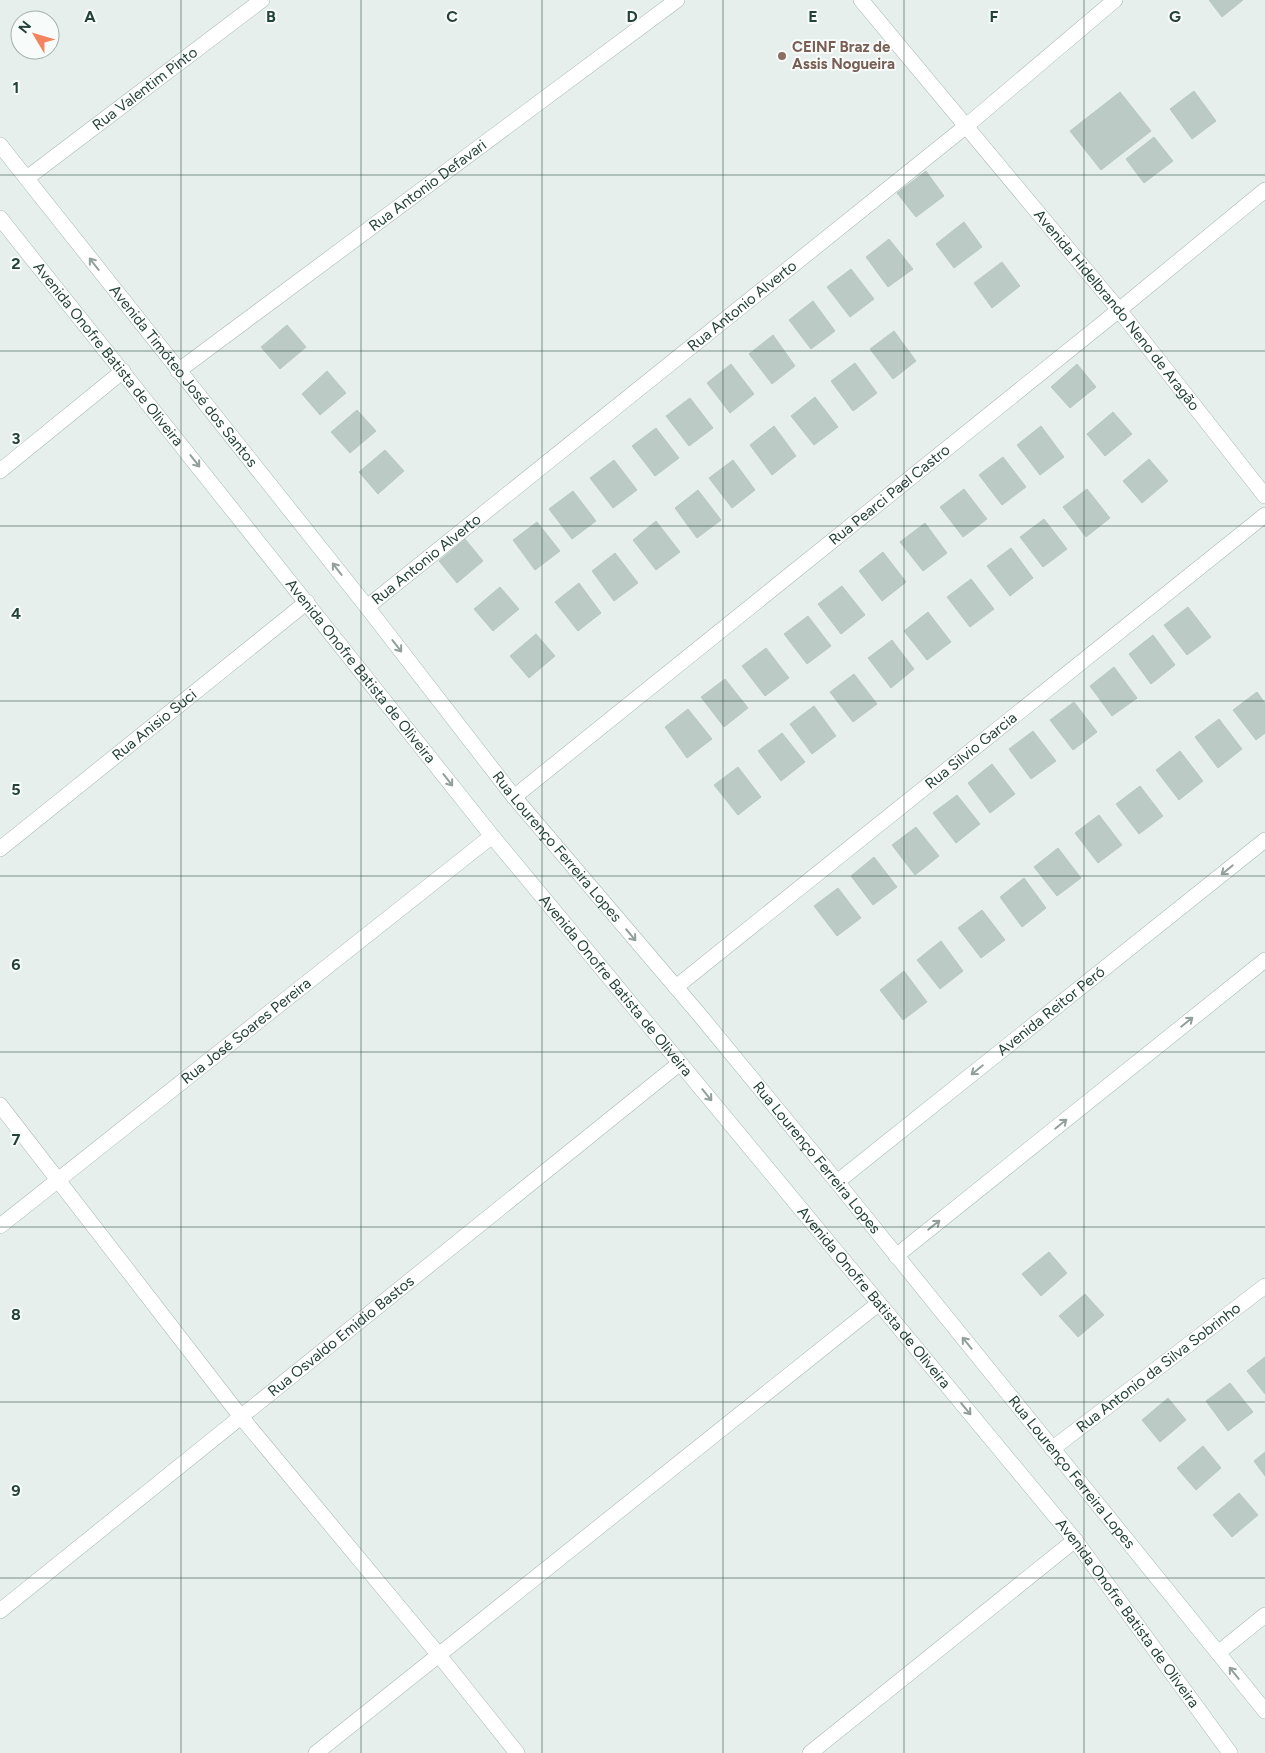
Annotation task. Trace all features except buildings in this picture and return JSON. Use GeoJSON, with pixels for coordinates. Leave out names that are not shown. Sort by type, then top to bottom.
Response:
{"type":"FeatureCollection","features":[{"type":"Feature","properties":{"kind":"street","name":"Rua Valentim Pinto"},"geometry":{"type":"LineString","coordinates":[[26,178],[262,0]]}},
{"type":"Feature","properties":{"kind":"street","name":"Rua Antonio Defavari"},"geometry":{"type":"LineString","coordinates":[[178,371],[677,0]]}},
{"type":"Feature","properties":{"kind":"street","name":"Avenida Hidelbrando Neno de Aragão"},"geometry":{"type":"LineString","coordinates":[[861,0],[1119,310],[1265,496]]}},
{"type":"Feature","properties":{"kind":"street","name":"Rua Antonio Alverto"},"geometry":{"type":"LineString","coordinates":[[367,607],[965,127],[1115,0]]}},
{"type":"Feature","properties":{"kind":"street","name":"Avenida Timóteo José dos Santos"},"geometry":{"type":"LineString","coordinates":[[0,145],[367,607]]}},
{"type":"Feature","properties":{"kind":"street","name":"Rua Pearci Pael Castro"},"geometry":{"type":"LineString","coordinates":[[514,797],[1119,310],[1265,190]]}},
{"type":"Feature","properties":{"kind":"street","name":"Avenida Onofre Batista de Oliveira"},"geometry":{"type":"LineString","coordinates":[[0,218],[492,836],[1075,1540],[1230,1753]]}},
{"type":"Feature","properties":{"kind":"street"},"geometry":{"type":"LineString","coordinates":[[0,470],[123,371]]}},
{"type":"Feature","properties":{"kind":"street","name":"Rua Silvio Garcia"},"geometry":{"type":"LineString","coordinates":[[676,987],[1265,515]]}},
{"type":"Feature","properties":{"kind":"street","name":"Rua Anisio Suci"},"geometry":{"type":"LineString","coordinates":[[0,849],[307,602]]}},
{"type":"Feature","properties":{"kind":"street","name":"Rua Lourenço Ferreira Lopes"},"geometry":{"type":"LineString","coordinates":[[367,607],[514,797],[676,987],[838,1182],[1052,1450],[1265,1711]]}},
{"type":"Feature","properties":{"kind":"street","name":"Rua José Soares Pereira"},"geometry":{"type":"LineString","coordinates":[[0,1226],[492,836]]}},
{"type":"Feature","properties":{"kind":"street","name":"Avenida Reitor Peró"},"geometry":{"type":"LineString","coordinates":[[838,1182],[1265,840]]}},
{"type":"Feature","properties":{"kind":"street"},"geometry":{"type":"LineString","coordinates":[[896,1256],[1265,960]]}},
{"type":"Feature","properties":{"kind":"street","name":"Rua Osvaldo Emidio Bastos"},"geometry":{"type":"LineString","coordinates":[[0,1611],[680,1063]]}},
{"type":"Feature","properties":{"kind":"street"},"geometry":{"type":"LineString","coordinates":[[0,1105],[241,1417],[438,1654],[517,1753]]}},
{"type":"Feature","properties":{"kind":"street","name":"Rua Antonio da Silva Sobrinho"},"geometry":{"type":"LineString","coordinates":[[1052,1450],[1265,1286]]}},
{"type":"Feature","properties":{"kind":"street"},"geometry":{"type":"LineString","coordinates":[[316,1753],[878,1304]]}},
{"type":"Feature","properties":{"kind":"street"},"geometry":{"type":"LineString","coordinates":[[810,1753],[1075,1540]]}},
{"type":"Feature","properties":{"kind":"street"},"geometry":{"type":"LineString","coordinates":[[1218,1653],[1265,1615]]}},
{"type":"Feature","properties":{"kind":"place","name":"CEINF Braz de Assis Nogueira"},"geometry":{"type":"Point","coordinates":[782,56]}}]}
